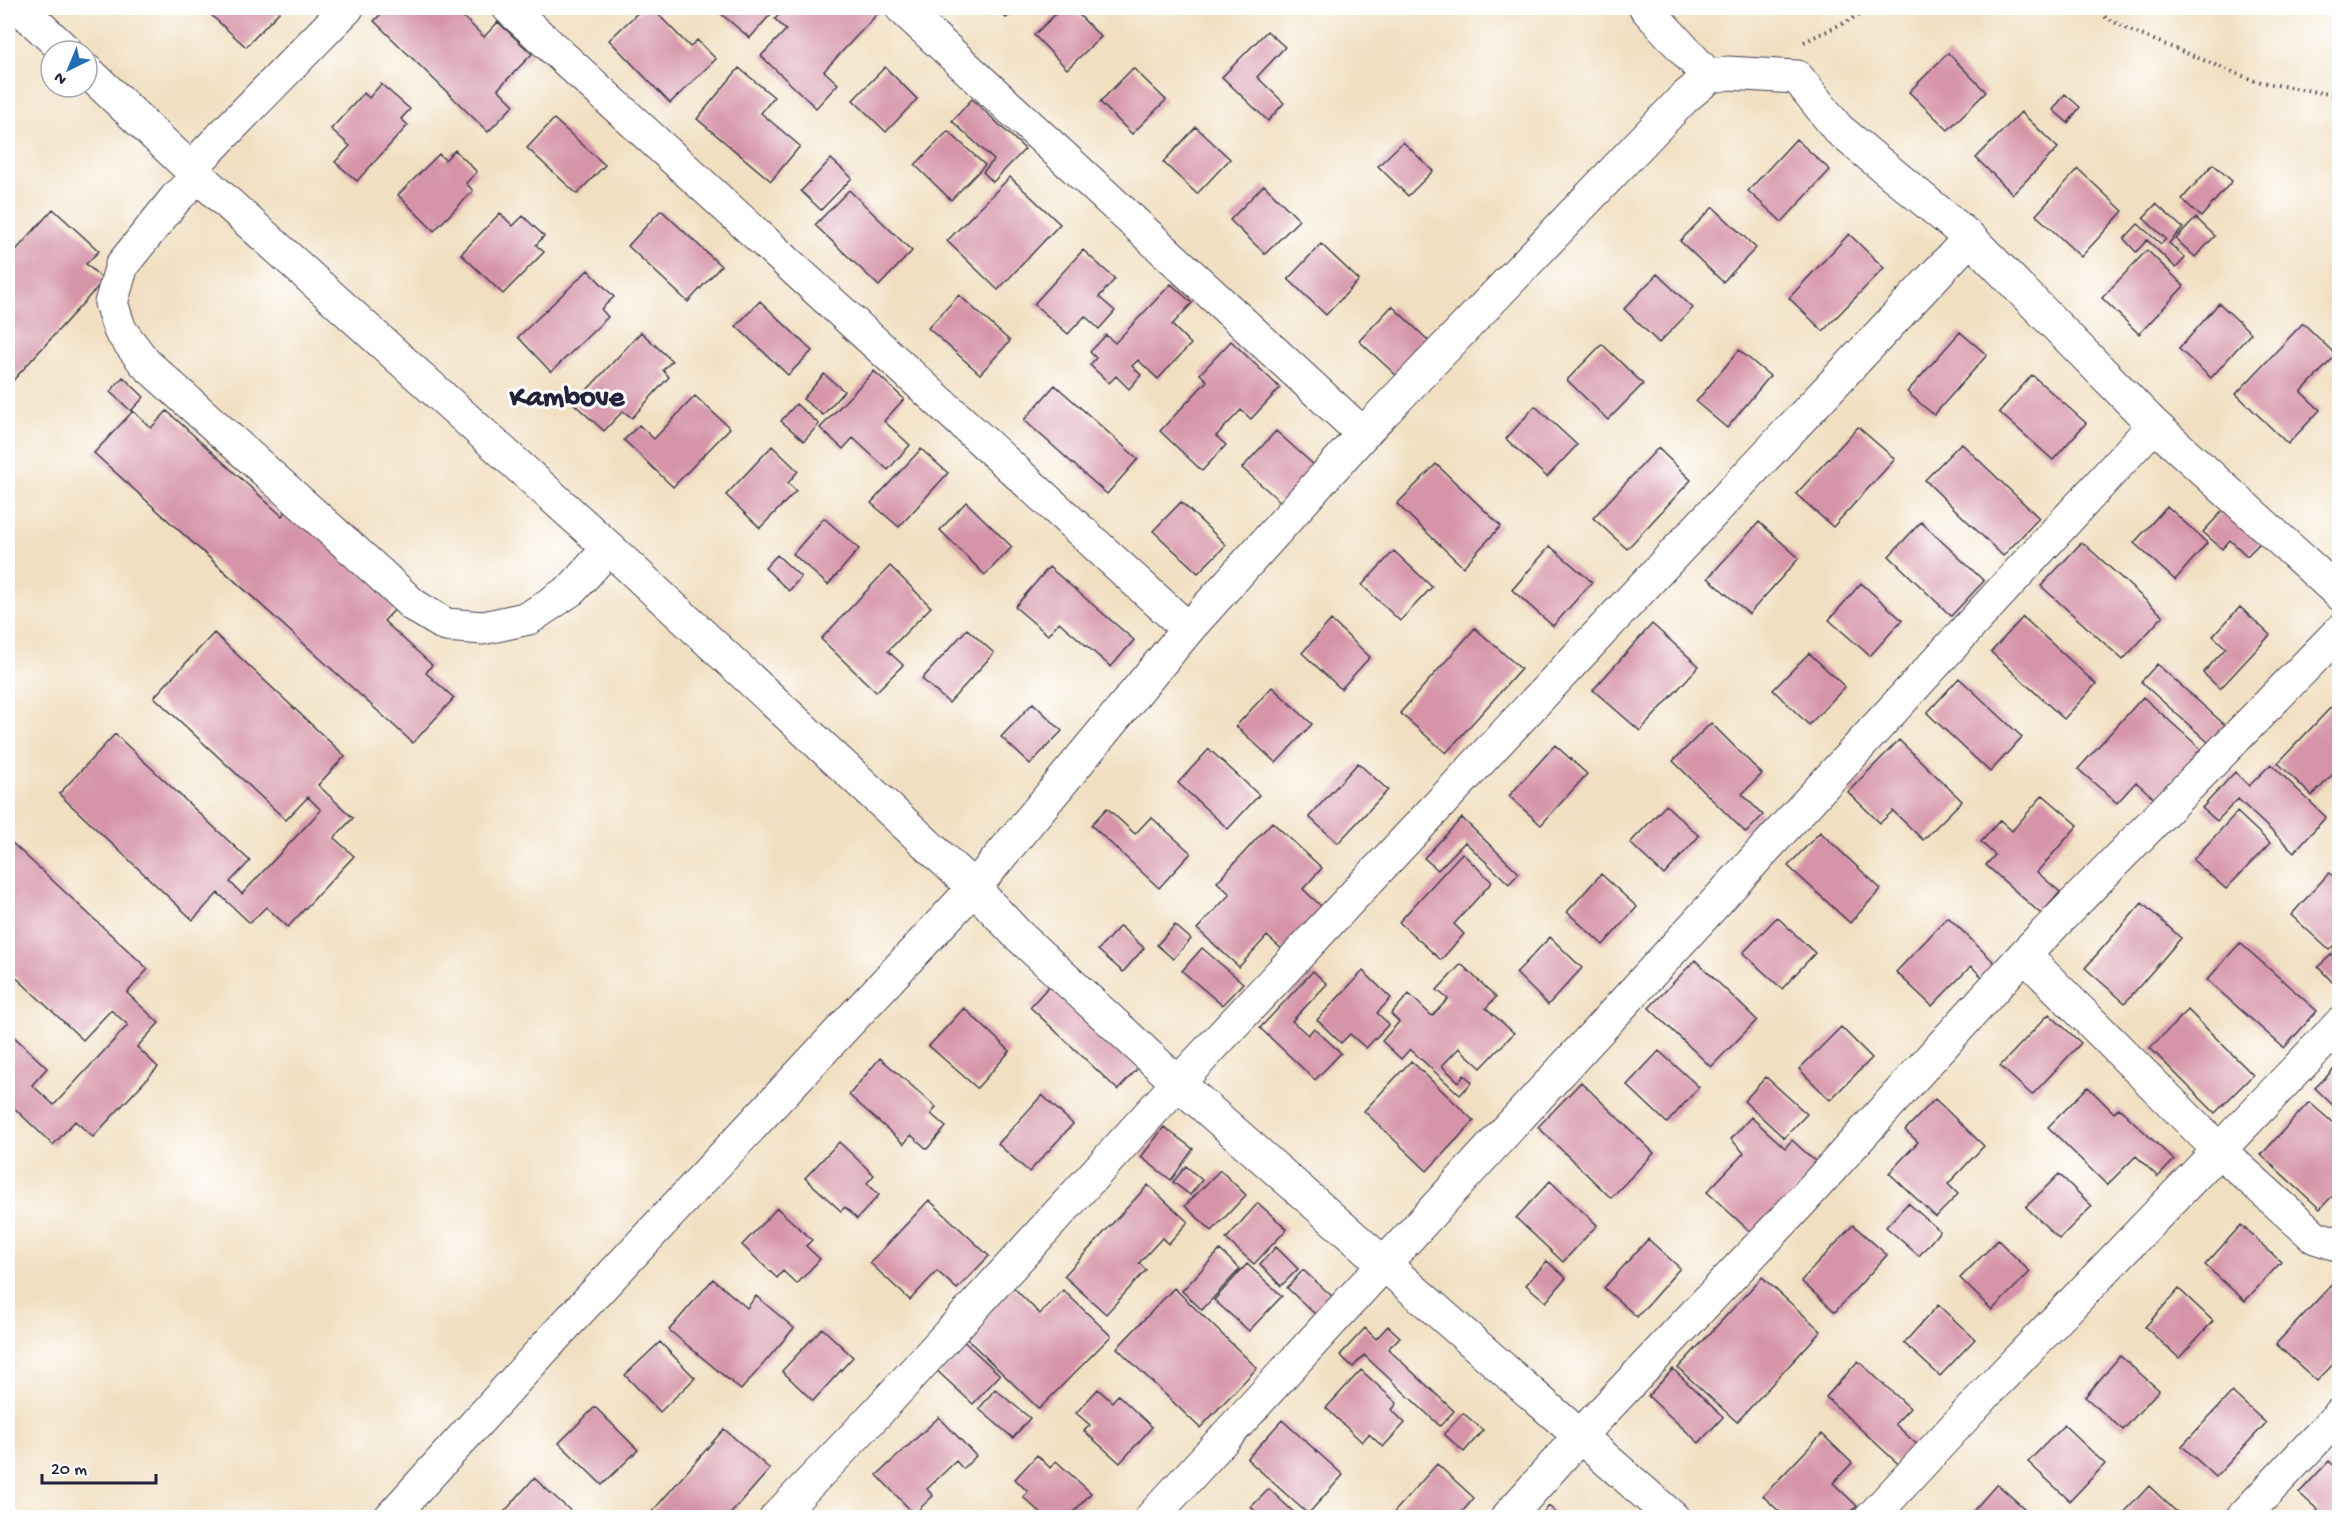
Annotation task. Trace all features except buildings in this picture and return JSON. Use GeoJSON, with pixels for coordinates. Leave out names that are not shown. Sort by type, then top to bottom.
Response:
{"type":"FeatureCollection","features":[{"type":"Feature","properties":{"kind":"street"},"geometry":{"type":"LineString","coordinates":[[20,8],[53,39]]}},
{"type":"Feature","properties":{"kind":"street"},"geometry":{"type":"LineString","coordinates":[[347,8],[194,173],[122,265],[111,303],[120,330],[145,363],[413,605],[446,625],[483,627],[529,618],[572,589],[609,548]]}},
{"type":"Feature","properties":{"kind":"street"},"geometry":{"type":"LineString","coordinates":[[508,8],[1188,629]]}},
{"type":"Feature","properties":{"kind":"street"},"geometry":{"type":"LineString","coordinates":[[902,8],[1363,434]]}},
{"type":"Feature","properties":{"kind":"street"},"geometry":{"type":"LineString","coordinates":[[1646,8],[1709,77]]}},
{"type":"Feature","properties":{"kind":"street"},"geometry":{"type":"LineString","coordinates":[[390,1518],[560,1331],[974,888],[1188,629],[1363,434],[1683,99],[1709,77],[1728,73],[1797,77],[1838,129],[1970,238],[2154,425],[2340,594]]}},
{"type":"Feature","properties":{"kind":"street"},"geometry":{"type":"LineString","coordinates":[[99,82],[194,173],[609,548],[974,888],[1016,933],[1178,1083],[1672,1518]]}},
{"type":"Feature","properties":{"kind":"street"},"geometry":{"type":"LineString","coordinates":[[776,1518],[873,1417],[1178,1083],[1970,238]]}},
{"type":"Feature","properties":{"kind":"street"},"geometry":{"type":"LineString","coordinates":[[1152,1518],[2154,425]]}},
{"type":"Feature","properties":{"kind":"street"},"geometry":{"type":"LineString","coordinates":[[1507,1518],[1579,1437],[1799,1204],[2024,955],[2340,631]]}},
{"type":"Feature","properties":{"kind":"street"},"geometry":{"type":"LineString","coordinates":[[2024,955],[2220,1151],[2315,1237],[2340,1245]]}},
{"type":"Feature","properties":{"kind":"street"},"geometry":{"type":"LineString","coordinates":[[1871,1518],[1991,1388],[2340,1024]]}},
{"type":"Feature","properties":{"kind":"street"},"geometry":{"type":"LineString","coordinates":[[2242,1518],[2340,1414]]}},
{"type":"Feature","properties":{"kind":"path"},"geometry":{"type":"LineString","coordinates":[[1802,43],[1875,8]]}},
{"type":"Feature","properties":{"kind":"path"},"geometry":{"type":"LineString","coordinates":[[2090,8],[2129,30],[2255,81],[2340,96]]}},
{"type":"Feature","properties":{"kind":"district","name":"Kambove"},"geometry":{"type":"Point","coordinates":[567,399]}}]}
